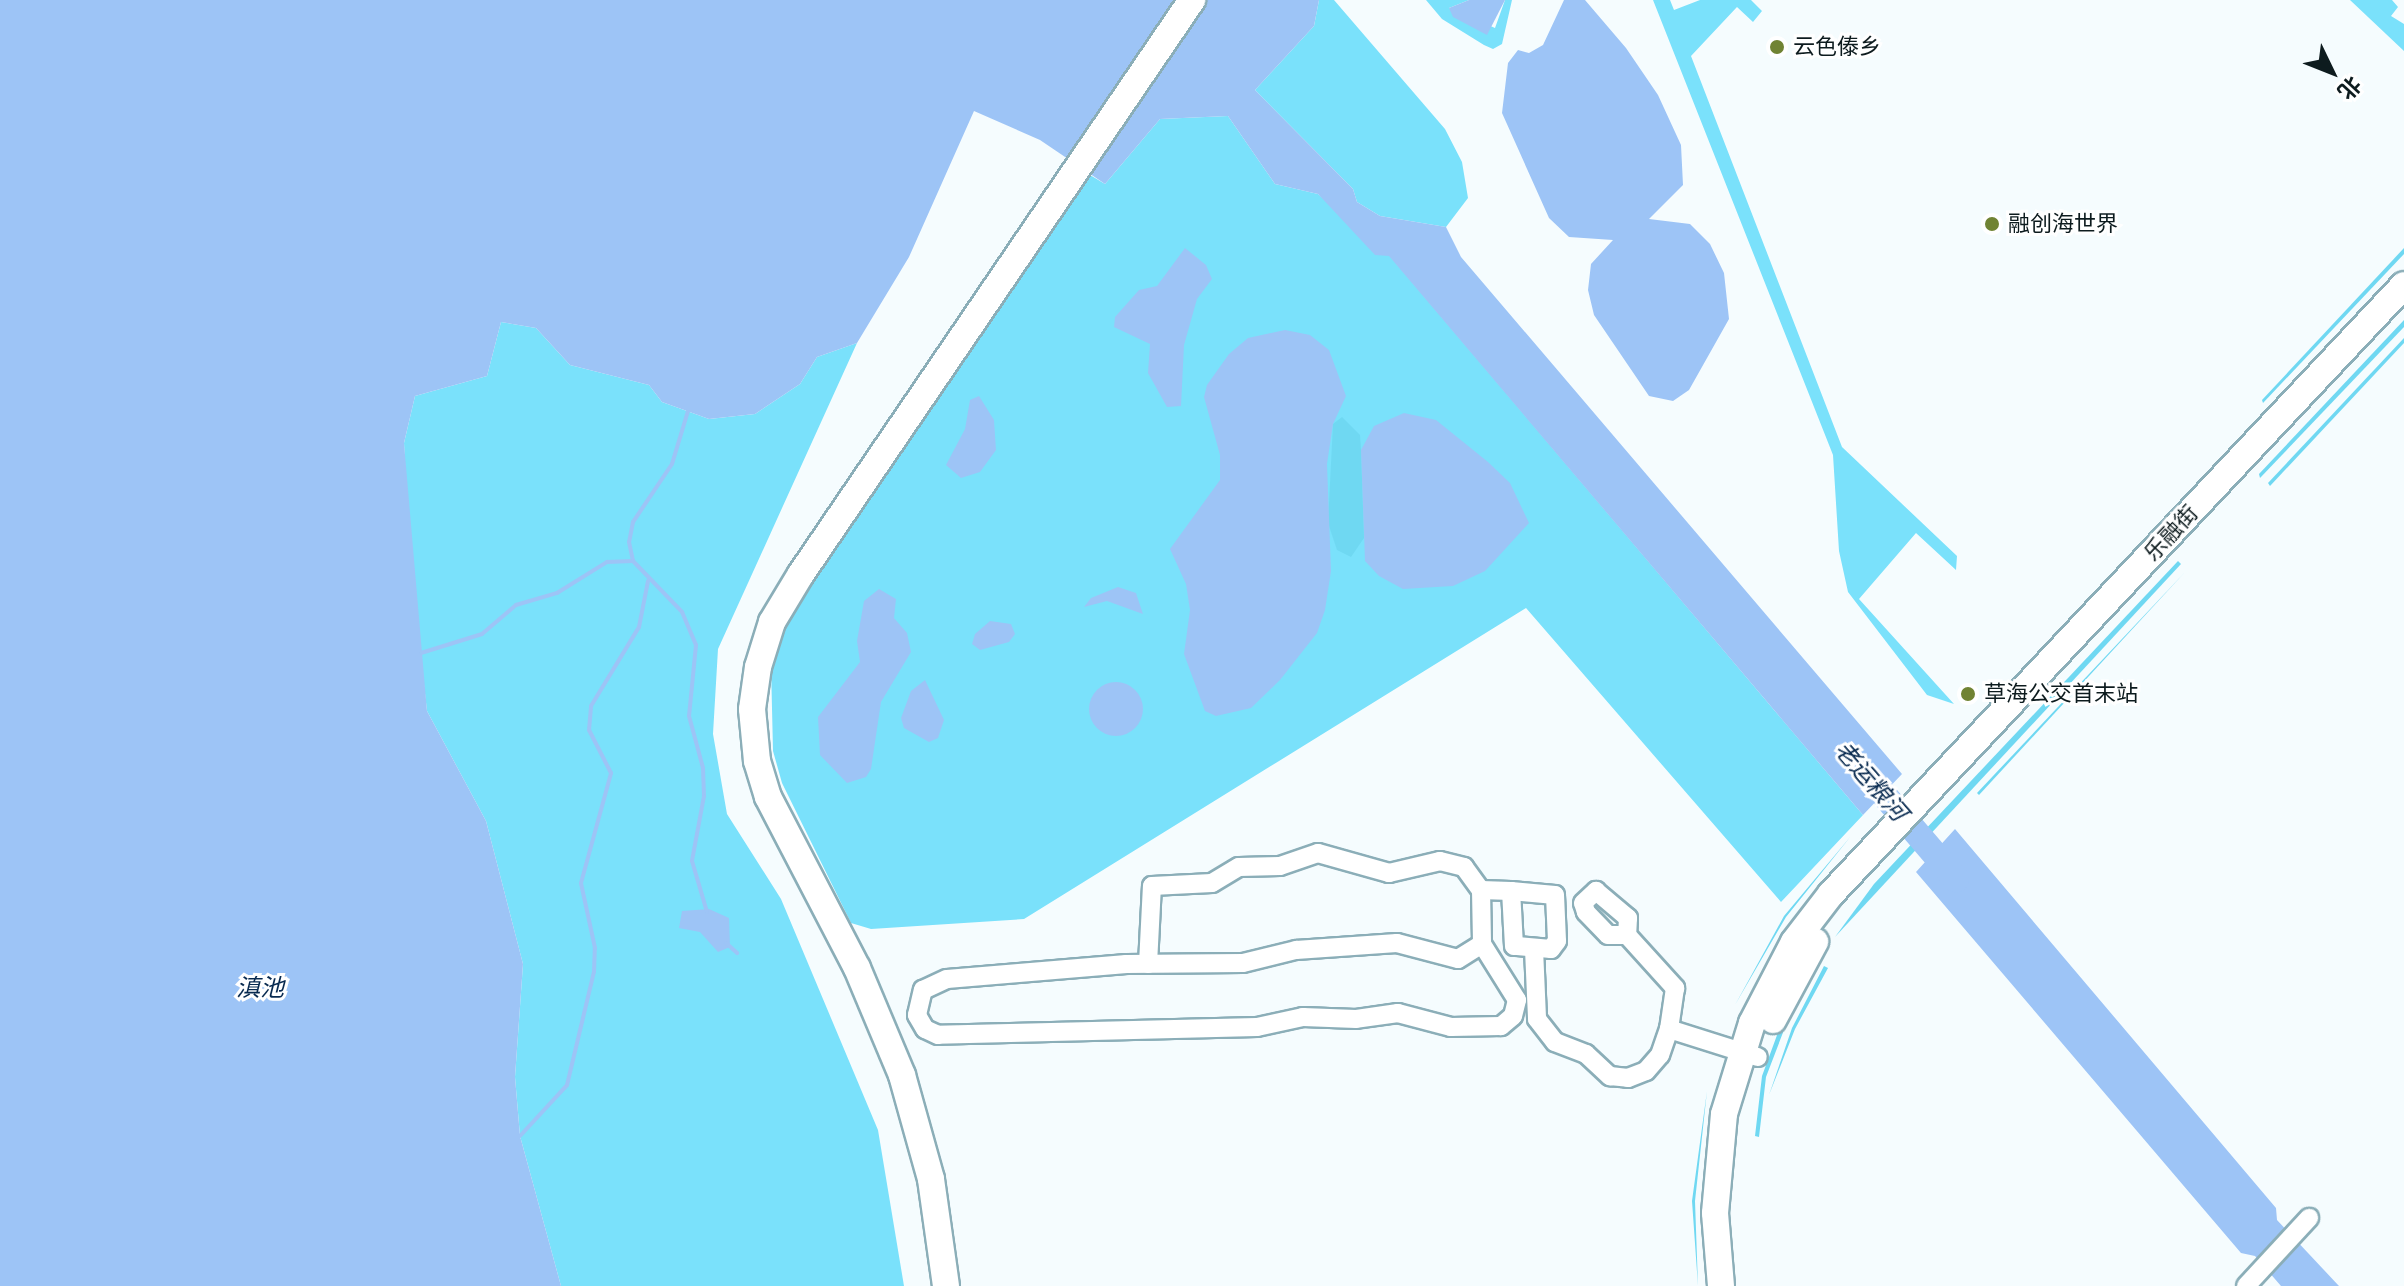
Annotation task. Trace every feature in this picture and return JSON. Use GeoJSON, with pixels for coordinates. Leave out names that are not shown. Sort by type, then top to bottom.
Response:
{"type":"FeatureCollection","features":[{"type":"Feature","properties":{"kind":"street"},"geometry":{"type":"LineString","coordinates":[[946,1286],[918,1127],[857,968],[768,797],[757,761],[752,709],[772,622],[1192,0]]}},
{"type":"Feature","properties":{"kind":"street","name":"乐融街"},"geometry":{"type":"LineString","coordinates":[[1942,787],[2404,285]]}},
{"type":"Feature","properties":{"kind":"street","name":"乐融街"},"geometry":{"type":"LineString","coordinates":[[1942,787],[2404,305]]}},
{"type":"Feature","properties":{"kind":"street"},"geometry":{"type":"LineString","coordinates":[[1721,1286],[1716,1179],[1724,1114],[1750,1054],[1810,950],[1880,853],[1942,787]]}},
{"type":"Feature","properties":{"kind":"street"},"geometry":{"type":"LineString","coordinates":[[1148,964],[1152,886],[1212,883],[1239,867],[1280,866],[1318,853],[1389,873],[1429,863],[1456,863],[1472,872],[1481,890],[1482,944],[1516,993],[1517,1009],[1501,1026],[1451,1027],[1398,1013],[1356,1019],[1303,1017],[1257,1027],[938,1035],[925,1029],[917,1015],[923,990],[947,979],[1148,964],[1243,963],[1296,950],[1397,943],[1458,959],[1482,944]]}},
{"type":"Feature","properties":{"kind":"street"},"geometry":{"type":"LineString","coordinates":[[1481,890],[1511,891],[1555,895],[1557,941],[1551,949],[1519,949],[1512,942],[1511,891]]}},
{"type":"Feature","properties":{"kind":"street"},"geometry":{"type":"LineString","coordinates":[[1534,949],[1537,1019],[1555,1042],[1586,1054],[1610,1076],[1628,1078],[1646,1071],[1660,1055],[1669,1029],[1675,988],[1627,935]]}},
{"type":"Feature","properties":{"kind":"street"},"geometry":{"type":"LineString","coordinates":[[1669,1029],[1750,1054]]}},
{"type":"Feature","properties":{"kind":"street"},"geometry":{"type":"LineString","coordinates":[[1738,1286],[1735,1163],[1750,1054]]}},
{"type":"Feature","properties":{"kind":"street"},"geometry":{"type":"LineString","coordinates":[[2246,1286],[2309,1218]]}},
{"type":"Feature","properties":{"kind":"shaded area"},"geometry":{"type":"Polygon","coordinates":[[[1319,0],[1334,0],[1445,129],[1462,162],[1468,198],[1446,227],[1380,216],[1357,202],[1353,189],[1255,90],[1314,26],[1319,0]]]}},
{"type":"Feature","properties":{"kind":"shaded area"},"geometry":{"type":"Polygon","coordinates":[[[1426,0],[1469,0],[1449,8],[1495,28],[1505,0],[1512,0],[1502,44],[1493,49],[1484,45],[1442,19],[1426,0]]]}},
{"type":"Feature","properties":{"kind":"shaded area"},"geometry":{"type":"Polygon","coordinates":[[[1653,0],[1670,0],[1674,10],[1700,0],[1751,0],[1762,11],[1753,22],[1737,7],[1691,56],[1842,447],[1957,556],[1956,570],[1916,533],[1859,599],[1954,704],[1927,695],[1848,592],[1839,551],[1833,455],[1653,0]]]}},
{"type":"Feature","properties":{"kind":"shaded area"},"geometry":{"type":"Polygon","coordinates":[[[2350,0],[2392,0],[2398,7],[2391,16],[2404,24],[2404,51],[2350,0]]]}},
{"type":"Feature","properties":{"kind":"shaded area"},"geometry":{"type":"Polygon","coordinates":[[[1228,116],[1275,184],[1318,194],[1389,255],[1863,815],[1781,902],[1526,608],[1024,919],[871,929],[851,923],[782,783],[773,751],[771,666],[782,630],[807,578],[1085,172],[1105,184],[1160,119],[1228,116]]]}},
{"type":"Feature","properties":{"kind":"shaded area"},"geometry":{"type":"Polygon","coordinates":[[[2404,248],[2404,254],[2263,403],[2262,400],[2404,248]]]}},
{"type":"Feature","properties":{"kind":"shaded area"},"geometry":{"type":"Polygon","coordinates":[[[2404,320],[2404,327],[2260,478],[2259,474],[2404,320]]]}},
{"type":"Feature","properties":{"kind":"shaded area"},"geometry":{"type":"Polygon","coordinates":[[[501,322],[536,328],[570,365],[649,385],[662,402],[709,419],[755,414],[800,384],[817,357],[857,343],[718,649],[713,734],[727,814],[781,899],[878,1130],[904,1286],[561,1286],[520,1136],[515,1077],[523,964],[486,821],[427,711],[410,561],[404,443],[415,396],[487,376],[501,322]]]}},
{"type":"Feature","properties":{"kind":"shaded area"},"geometry":{"type":"Polygon","coordinates":[[[2404,338],[2404,343],[2270,486],[2268,483],[2404,338]]]}},
{"type":"Feature","properties":{"kind":"shaded area"},"geometry":{"type":"Polygon","coordinates":[[[1342,417],[1360,435],[1361,450],[1364,538],[1351,557],[1337,550],[1328,523],[1333,424],[1342,417]]]}},
{"type":"Feature","properties":{"kind":"shaded area"},"geometry":{"type":"Polygon","coordinates":[[[2178,561],[2181,564],[1835,937],[1874,884],[2178,561]]]}},
{"type":"Feature","properties":{"kind":"shaded area"},"geometry":{"type":"Polygon","coordinates":[[[2186,571],[1979,795],[1977,793],[2186,571]]]}},
{"type":"Feature","properties":{"kind":"shaded area"},"geometry":{"type":"Polygon","coordinates":[[[1851,836],[1786,917],[1735,1005],[1784,916],[1851,836]]]}},
{"type":"Feature","properties":{"kind":"shaded area"},"geometry":{"type":"Polygon","coordinates":[[[1824,966],[1828,968],[1795,1029],[1769,1095],[1792,1028],[1824,966]]]}},
{"type":"Feature","properties":{"kind":"shaded area"},"geometry":{"type":"Polygon","coordinates":[[[1792,1009],[1766,1077],[1759,1137],[1755,1136],[1762,1076],[1780,1027],[1792,1009]]]}},
{"type":"Feature","properties":{"kind":"shaded area"},"geometry":{"type":"Polygon","coordinates":[[[1707,1091],[1695,1201],[1698,1286],[1692,1201],[1707,1091]]]}},
{"type":"Feature","properties":{"kind":"water","name":"滇池"},"geometry":{"type":"Polygon","coordinates":[[[0,0],[1319,0],[1314,26],[1255,90],[1353,189],[1357,202],[1380,216],[1446,227],[1461,257],[1902,774],[1863,815],[1389,256],[1375,255],[1318,194],[1275,184],[1228,116],[1160,119],[1105,184],[1040,140],[974,111],[909,257],[857,343],[817,357],[800,384],[755,414],[709,419],[662,402],[649,385],[570,365],[536,328],[501,322],[487,376],[415,396],[404,443],[427,711],[486,821],[523,964],[515,1077],[520,1136],[561,1286],[0,1286],[0,0]]]}},
{"type":"Feature","properties":{"kind":"water"},"geometry":{"type":"Polygon","coordinates":[[[1469,0],[1505,0],[1487,35],[1453,17],[1449,8],[1469,0]]]}},
{"type":"Feature","properties":{"kind":"water"},"geometry":{"type":"Polygon","coordinates":[[[1564,0],[1585,0],[1626,48],[1658,95],[1681,145],[1683,185],[1649,219],[1690,224],[1710,244],[1724,273],[1729,319],[1689,390],[1673,401],[1649,396],[1594,315],[1588,290],[1591,264],[1613,240],[1569,237],[1549,218],[1502,113],[1508,63],[1518,50],[1529,53],[1543,45],[1564,0]]]}},
{"type":"Feature","properties":{"kind":"water"},"geometry":{"type":"Polygon","coordinates":[[[1185,248],[1206,265],[1212,279],[1197,299],[1184,345],[1181,406],[1167,407],[1148,373],[1150,344],[1114,327],[1115,317],[1139,290],[1157,286],[1185,248]]]}},
{"type":"Feature","properties":{"kind":"water"},"geometry":{"type":"Polygon","coordinates":[[[1285,330],[1310,335],[1329,350],[1346,396],[1333,424],[1327,464],[1331,571],[1325,610],[1317,633],[1280,680],[1251,708],[1216,716],[1205,711],[1184,654],[1190,610],[1186,584],[1170,549],[1220,480],[1220,455],[1204,397],[1207,385],[1229,354],[1248,338],[1285,330]]]}},
{"type":"Feature","properties":{"kind":"water"},"geometry":{"type":"Polygon","coordinates":[[[979,396],[994,420],[996,450],[980,472],[961,478],[946,465],[965,429],[970,400],[979,396]]]}},
{"type":"Feature","properties":{"kind":"water"},"geometry":{"type":"Polygon","coordinates":[[[1404,413],[1436,420],[1488,462],[1510,483],[1529,523],[1485,571],[1453,586],[1403,589],[1379,576],[1365,561],[1361,450],[1374,426],[1404,413]]]}},
{"type":"Feature","properties":{"kind":"water"},"geometry":{"type":"Polygon","coordinates":[[[1118,587],[1136,593],[1143,614],[1107,601],[1084,607],[1091,598],[1118,587]]]}},
{"type":"Feature","properties":{"kind":"water"},"geometry":{"type":"Polygon","coordinates":[[[879,589],[896,599],[894,618],[907,633],[911,652],[881,702],[871,769],[866,777],[847,783],[820,755],[818,717],[860,662],[857,641],[864,601],[879,589]]]}},
{"type":"Feature","properties":{"kind":"water"},"geometry":{"type":"Polygon","coordinates":[[[990,621],[1011,624],[1015,634],[1009,642],[980,650],[972,644],[975,634],[990,621]]]}},
{"type":"Feature","properties":{"kind":"water"},"geometry":{"type":"Polygon","coordinates":[[[925,680],[944,720],[938,738],[929,742],[904,728],[901,718],[911,691],[925,680]]]}},
{"type":"Feature","properties":{"kind":"water"},"geometry":{"type":"Polygon","coordinates":[[[1116,682],[1135,690],[1143,709],[1135,728],[1116,736],[1097,728],[1089,709],[1097,690],[1116,682]]]}},
{"type":"Feature","properties":{"kind":"water"},"geometry":{"type":"Polygon","coordinates":[[[1955,829],[2276,1208],[2277,1220],[2339,1286],[2281,1286],[2255,1256],[2241,1253],[1916,872],[1955,829]]]}},
{"type":"Feature","properties":{"kind":"water"},"geometry":{"type":"Polygon","coordinates":[[[709,909],[729,918],[730,947],[718,952],[700,932],[679,928],[682,911],[709,909]]]}},
{"type":"Feature","properties":{"kind":"waterway"},"geometry":{"type":"LineString","coordinates":[[688,411],[672,464],[633,522],[629,542],[633,561],[682,612],[696,645],[689,716],[703,768],[704,796],[692,861],[707,912]]}},
{"type":"Feature","properties":{"kind":"waterway"},"geometry":{"type":"LineString","coordinates":[[421,653],[482,634],[516,605],[557,593],[607,562],[633,561]]}},
{"type":"Feature","properties":{"kind":"waterway"},"geometry":{"type":"LineString","coordinates":[[520,1136],[567,1085],[594,972],[595,948],[581,883],[611,773],[589,730],[591,706],[639,627],[648,581]]}},
{"type":"Feature","properties":{"kind":"waterway","name":"老运粮河"},"geometry":{"type":"LineString","coordinates":[[1862,769],[1956,879]]}},
{"type":"Feature","properties":{"kind":"waterway"},"geometry":{"type":"LineString","coordinates":[[726,943],[737,953]]}},
{"type":"Feature","properties":{"kind":"place","name":"云色傣乡"},"geometry":{"type":"Point","coordinates":[1777,47]}},
{"type":"Feature","properties":{"kind":"place","name":"融创海世界"},"geometry":{"type":"Point","coordinates":[1992,224]}},
{"type":"Feature","properties":{"kind":"place","name":"草海公交首末站"},"geometry":{"type":"Point","coordinates":[1968,694]}}]}
